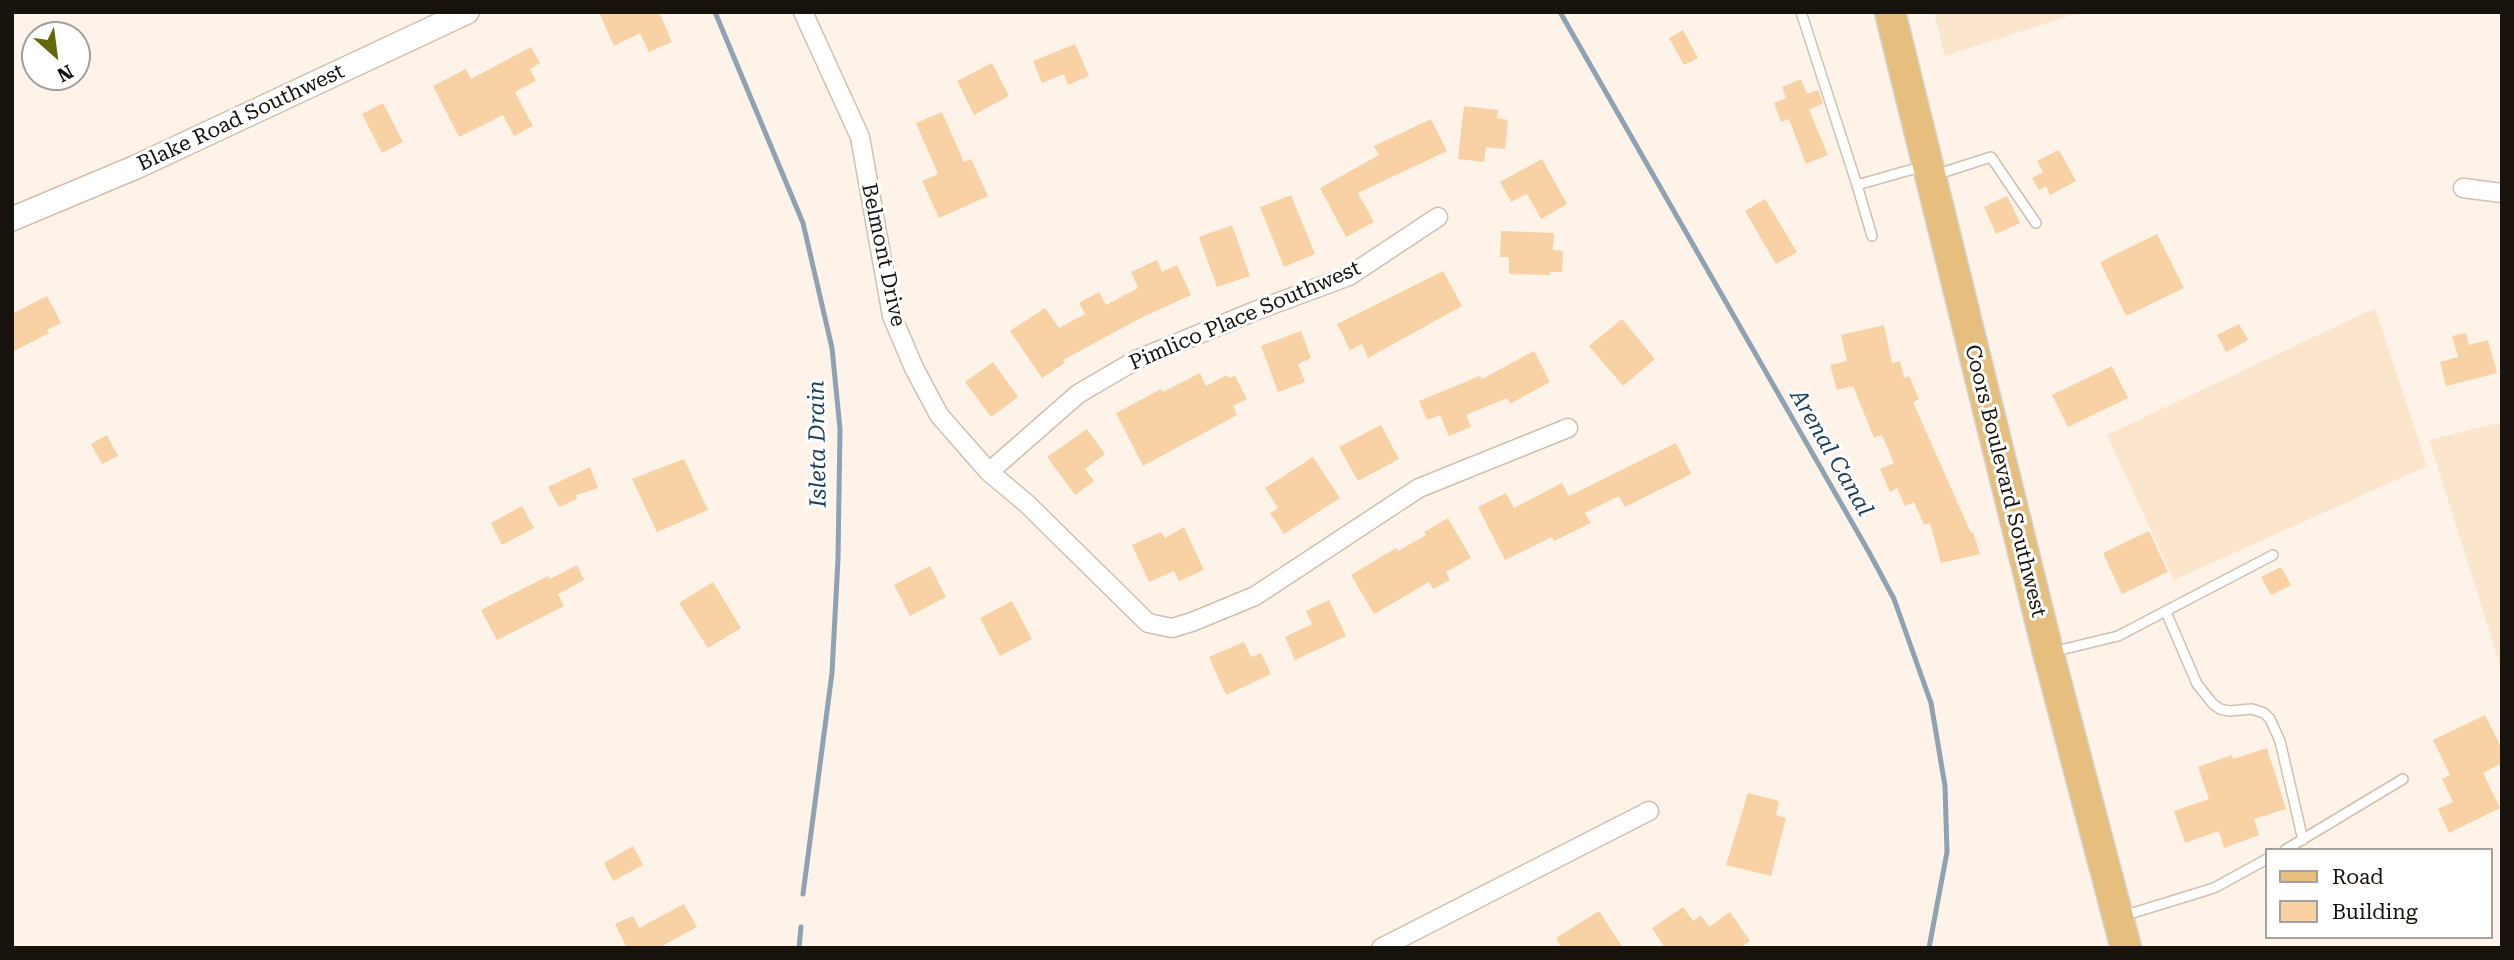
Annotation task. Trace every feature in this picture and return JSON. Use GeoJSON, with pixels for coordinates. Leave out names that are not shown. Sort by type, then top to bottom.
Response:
{"type":"FeatureCollection","features":[{"type":"Feature","properties":{"kind":"main road","name":"Coors Boulevard Southwest"},"geometry":{"type":"LineString","coordinates":[[1889,12],[2048,652],[2126,948]]}},
{"type":"Feature","properties":{"kind":"street","name":"Blake Road Southwest"},"geometry":{"type":"LineString","coordinates":[[12,219],[136,167],[467,12]]}},
{"type":"Feature","properties":{"kind":"street","name":"Belmont Drive"},"geometry":{"type":"LineString","coordinates":[[803,12],[860,137],[892,316],[914,368],[939,415],[989,472],[1026,503],[1148,623],[1172,628],[1255,596],[1419,488],[1568,428]]}},
{"type":"Feature","properties":{"kind":"street"},"geometry":{"type":"LineString","coordinates":[[2463,188],[2502,193]]}},
{"type":"Feature","properties":{"kind":"street","name":"Pimlico Place Southwest"},"geometry":{"type":"LineString","coordinates":[[989,472],[1078,394],[1124,367],[1255,311],[1349,276],[1438,217]]}},
{"type":"Feature","properties":{"kind":"street"},"geometry":{"type":"LineString","coordinates":[[1381,948],[1649,811]]}},
{"type":"Feature","properties":{"kind":"lane"},"geometry":{"type":"LineString","coordinates":[[1801,12],[1872,236]]}},
{"type":"Feature","properties":{"kind":"lane"},"geometry":{"type":"LineString","coordinates":[[1857,185],[1991,157],[2036,223]]}},
{"type":"Feature","properties":{"kind":"lane"},"geometry":{"type":"LineString","coordinates":[[2048,652],[2118,636],[2273,555]]}},
{"type":"Feature","properties":{"kind":"lane"},"geometry":{"type":"LineString","coordinates":[[2166,612],[2197,684],[2213,704],[2229,711],[2252,709],[2264,713],[2270,719],[2280,741],[2303,840]]}},
{"type":"Feature","properties":{"kind":"lane"},"geometry":{"type":"LineString","coordinates":[[2289,848],[2403,779]]}},
{"type":"Feature","properties":{"kind":"lane"},"geometry":{"type":"LineString","coordinates":[[2118,918],[2214,888],[2266,860]]}},
{"type":"Feature","properties":{"kind":"shaded area"},"geometry":{"type":"Polygon","coordinates":[[[1934,12],[2081,12],[1945,56],[1934,12]]]}},
{"type":"Feature","properties":{"kind":"shaded area"},"geometry":{"type":"Polygon","coordinates":[[[2375,308],[2427,466],[2174,580],[2107,435],[2375,308]]]}},
{"type":"Feature","properties":{"kind":"shaded area"},"geometry":{"type":"Polygon","coordinates":[[[2502,422],[2502,671],[2429,440],[2502,422]]]}},
{"type":"Feature","properties":{"kind":"building"},"geometry":{"type":"Polygon","coordinates":[[[599,12],[659,12],[672,42],[649,52],[640,33],[614,46],[599,12]]]}},
{"type":"Feature","properties":{"kind":"building"},"geometry":{"type":"Polygon","coordinates":[[[1683,30],[1698,58],[1684,65],[1669,38],[1683,30]]]}},
{"type":"Feature","properties":{"kind":"building"},"geometry":{"type":"Polygon","coordinates":[[[1075,44],[1089,76],[1068,85],[1064,74],[1042,83],[1033,61],[1075,44]]]}},
{"type":"Feature","properties":{"kind":"building"},"geometry":{"type":"Polygon","coordinates":[[[531,47],[540,63],[530,69],[536,81],[515,92],[533,126],[514,136],[503,115],[459,137],[433,86],[466,69],[471,79],[531,47]]]}},
{"type":"Feature","properties":{"kind":"building"},"geometry":{"type":"Polygon","coordinates":[[[992,63],[1009,96],[974,115],[957,81],[992,63]]]}},
{"type":"Feature","properties":{"kind":"building"},"geometry":{"type":"Polygon","coordinates":[[[1801,79],[1807,94],[1818,90],[1823,103],[1809,110],[1828,155],[1806,164],[1789,119],[1781,122],[1774,103],[1786,98],[1782,87],[1801,79]]]}},
{"type":"Feature","properties":{"kind":"building"},"geometry":{"type":"Polygon","coordinates":[[[383,103],[403,142],[382,153],[362,114],[383,103]]]}},
{"type":"Feature","properties":{"kind":"building"},"geometry":{"type":"Polygon","coordinates":[[[1464,106],[1498,110],[1497,118],[1508,120],[1505,149],[1486,147],[1484,162],[1458,159],[1464,106]]]}},
{"type":"Feature","properties":{"kind":"building"},"geometry":{"type":"Polygon","coordinates":[[[942,112],[964,162],[971,159],[988,196],[939,218],[922,181],[938,174],[916,123],[942,112]]]}},
{"type":"Feature","properties":{"kind":"building"},"geometry":{"type":"Polygon","coordinates":[[[1431,119],[1447,151],[1358,193],[1374,222],[1346,237],[1320,188],[1379,155],[1374,146],[1431,119]]]}},
{"type":"Feature","properties":{"kind":"building"},"geometry":{"type":"Polygon","coordinates":[[[2059,150],[2076,181],[2050,195],[2046,186],[2039,190],[2032,178],[2043,172],[2037,161],[2059,150]]]}},
{"type":"Feature","properties":{"kind":"building"},"geometry":{"type":"Polygon","coordinates":[[[1542,159],[1567,204],[1541,219],[1527,194],[1511,202],[1500,182],[1542,159]]]}},
{"type":"Feature","properties":{"kind":"building"},"geometry":{"type":"Polygon","coordinates":[[[1291,195],[1315,254],[1284,267],[1260,207],[1291,195]]]}},
{"type":"Feature","properties":{"kind":"building"},"geometry":{"type":"Polygon","coordinates":[[[2007,196],[2020,223],[1996,234],[1984,207],[2007,196]]]}},
{"type":"Feature","properties":{"kind":"building"},"geometry":{"type":"Polygon","coordinates":[[[1765,199],[1797,252],[1776,264],[1745,211],[1765,199]]]}},
{"type":"Feature","properties":{"kind":"building"},"geometry":{"type":"Polygon","coordinates":[[[1232,225],[1250,276],[1217,287],[1199,237],[1232,225]]]}},
{"type":"Feature","properties":{"kind":"building"},"geometry":{"type":"Polygon","coordinates":[[[1501,231],[1554,233],[1553,250],[1563,251],[1562,272],[1550,272],[1550,275],[1509,274],[1509,257],[1500,257],[1501,231]]]}},
{"type":"Feature","properties":{"kind":"building"},"geometry":{"type":"Polygon","coordinates":[[[2157,234],[2184,288],[2126,316],[2100,262],[2157,234]]]}},
{"type":"Feature","properties":{"kind":"building"},"geometry":{"type":"Polygon","coordinates":[[[1157,260],[1162,272],[1177,265],[1191,295],[1141,318],[1063,360],[1065,363],[1042,378],[1010,331],[1045,308],[1059,328],[1085,314],[1079,303],[1099,292],[1106,305],[1138,288],[1131,272],[1157,260]]]}},
{"type":"Feature","properties":{"kind":"building"},"geometry":{"type":"Polygon","coordinates":[[[1443,271],[1462,306],[1368,358],[1362,344],[1350,350],[1337,324],[1443,271]]]}},
{"type":"Feature","properties":{"kind":"building"},"geometry":{"type":"Polygon","coordinates":[[[47,296],[61,323],[47,330],[49,333],[12,352],[12,314],[47,296]]]}},
{"type":"Feature","properties":{"kind":"building"},"geometry":{"type":"Polygon","coordinates":[[[1622,319],[1655,359],[1623,386],[1589,346],[1622,319]]]}},
{"type":"Feature","properties":{"kind":"building"},"geometry":{"type":"Polygon","coordinates":[[[2239,324],[2248,340],[2226,352],[2217,335],[2239,324]]]}},
{"type":"Feature","properties":{"kind":"building"},"geometry":{"type":"Polygon","coordinates":[[[1884,325],[1892,363],[1900,361],[1904,378],[1909,376],[1919,399],[1913,402],[1971,533],[1973,532],[1980,554],[1941,563],[1930,523],[1924,525],[1914,502],[1905,506],[1897,488],[1890,492],[1880,469],[1894,463],[1882,435],[1874,438],[1853,386],[1837,390],[1830,365],[1847,361],[1841,335],[1884,325]]]}},
{"type":"Feature","properties":{"kind":"building"},"geometry":{"type":"Polygon","coordinates":[[[1301,331],[1311,358],[1298,364],[1305,382],[1278,392],[1261,346],[1301,331]]]}},
{"type":"Feature","properties":{"kind":"building"},"geometry":{"type":"Polygon","coordinates":[[[2466,333],[2469,345],[2488,340],[2497,373],[2446,386],[2440,362],[2458,357],[2452,336],[2466,333]]]}},
{"type":"Feature","properties":{"kind":"building"},"geometry":{"type":"Polygon","coordinates":[[[1534,351],[1550,382],[1510,404],[1507,398],[1466,415],[1471,427],[1449,436],[1440,415],[1427,420],[1419,401],[1480,376],[1482,379],[1534,351]]]}},
{"type":"Feature","properties":{"kind":"building"},"geometry":{"type":"Polygon","coordinates":[[[993,362],[1018,397],[991,417],[965,382],[993,362]]]}},
{"type":"Feature","properties":{"kind":"building"},"geometry":{"type":"Polygon","coordinates":[[[2112,366],[2128,398],[2068,427],[2052,395],[2112,366]]]}},
{"type":"Feature","properties":{"kind":"building"},"geometry":{"type":"Polygon","coordinates":[[[1200,373],[1206,386],[1227,375],[1229,378],[1235,376],[1247,399],[1233,406],[1237,415],[1143,466],[1116,413],[1161,389],[1163,392],[1200,373]]]}},
{"type":"Feature","properties":{"kind":"building"},"geometry":{"type":"Polygon","coordinates":[[[1381,425],[1399,459],[1358,481],[1339,447],[1381,425]]]}},
{"type":"Feature","properties":{"kind":"building"},"geometry":{"type":"Polygon","coordinates":[[[1087,429],[1105,454],[1085,469],[1094,481],[1075,495],[1047,457],[1087,429]]]}},
{"type":"Feature","properties":{"kind":"building"},"geometry":{"type":"Polygon","coordinates":[[[107,435],[118,456],[102,464],[91,444],[107,435]]]}},
{"type":"Feature","properties":{"kind":"building"},"geometry":{"type":"Polygon","coordinates":[[[1676,443],[1691,474],[1625,507],[1619,496],[1585,513],[1591,523],[1554,541],[1552,537],[1505,560],[1478,507],[1506,493],[1514,508],[1562,483],[1569,496],[1676,443]]]}},
{"type":"Feature","properties":{"kind":"building"},"geometry":{"type":"Polygon","coordinates":[[[1313,457],[1340,498],[1284,534],[1270,513],[1278,508],[1265,488],[1313,457]]]}},
{"type":"Feature","properties":{"kind":"building"},"geometry":{"type":"Polygon","coordinates":[[[684,459],[708,510],[657,532],[632,479],[684,459]]]}},
{"type":"Feature","properties":{"kind":"building"},"geometry":{"type":"Polygon","coordinates":[[[590,467],[598,488],[576,495],[577,499],[559,507],[548,487],[590,467]]]}},
{"type":"Feature","properties":{"kind":"building"},"geometry":{"type":"Polygon","coordinates":[[[522,506],[534,528],[502,545],[491,523],[522,506]]]}},
{"type":"Feature","properties":{"kind":"building"},"geometry":{"type":"Polygon","coordinates":[[[1448,518],[1471,558],[1446,572],[1450,580],[1433,589],[1429,582],[1374,614],[1351,575],[1396,548],[1398,551],[1426,535],[1424,532],[1448,518]]]}},
{"type":"Feature","properties":{"kind":"building"},"geometry":{"type":"Polygon","coordinates":[[[1184,527],[1204,570],[1179,581],[1174,571],[1149,582],[1132,545],[1161,532],[1165,538],[1184,527]]]}},
{"type":"Feature","properties":{"kind":"building"},"geometry":{"type":"Polygon","coordinates":[[[2149,531],[2168,572],[2122,594],[2103,553],[2149,531]]]}},
{"type":"Feature","properties":{"kind":"building"},"geometry":{"type":"Polygon","coordinates":[[[577,565],[584,580],[558,594],[564,606],[497,640],[481,610],[548,576],[550,579],[577,565]]]}},
{"type":"Feature","properties":{"kind":"building"},"geometry":{"type":"Polygon","coordinates":[[[930,566],[946,597],[910,616],[894,585],[930,566]]]}},
{"type":"Feature","properties":{"kind":"building"},"geometry":{"type":"Polygon","coordinates":[[[2281,567],[2291,585],[2271,595],[2261,577],[2281,567]]]}},
{"type":"Feature","properties":{"kind":"building"},"geometry":{"type":"Polygon","coordinates":[[[713,582],[741,628],[708,648],[679,603],[713,582]]]}},
{"type":"Feature","properties":{"kind":"building"},"geometry":{"type":"Polygon","coordinates":[[[1329,600],[1346,636],[1295,660],[1285,637],[1312,624],[1306,611],[1329,600]]]}},
{"type":"Feature","properties":{"kind":"building"},"geometry":{"type":"Polygon","coordinates":[[[1012,601],[1032,639],[1000,656],[980,618],[1012,601]]]}},
{"type":"Feature","properties":{"kind":"building"},"geometry":{"type":"Polygon","coordinates":[[[1244,642],[1251,657],[1261,653],[1271,674],[1226,695],[1209,657],[1244,642]]]}},
{"type":"Feature","properties":{"kind":"building"},"geometry":{"type":"Polygon","coordinates":[[[2485,715],[2502,749],[2502,763],[2483,773],[2500,808],[2449,833],[2438,809],[2453,802],[2442,779],[2450,775],[2433,740],[2485,715]]]}},
{"type":"Feature","properties":{"kind":"building"},"geometry":{"type":"Polygon","coordinates":[[[2267,748],[2286,809],[2254,819],[2259,835],[2224,848],[2219,831],[2185,843],[2174,811],[2209,799],[2198,767],[2232,755],[2233,759],[2267,748]]]}},
{"type":"Feature","properties":{"kind":"building"},"geometry":{"type":"Polygon","coordinates":[[[1748,793],[1779,801],[1776,815],[1786,818],[1771,876],[1726,865],[1748,793]]]}},
{"type":"Feature","properties":{"kind":"building"},"geometry":{"type":"Polygon","coordinates":[[[633,846],[643,865],[613,881],[604,863],[633,846]]]}},
{"type":"Feature","properties":{"kind":"building"},"geometry":{"type":"Polygon","coordinates":[[[684,904],[697,927],[658,948],[627,948],[615,924],[633,916],[639,928],[684,904]]]}},
{"type":"Feature","properties":{"kind":"building"},"geometry":{"type":"Polygon","coordinates":[[[1683,907],[1693,921],[1701,915],[1709,927],[1730,912],[1750,941],[1740,948],[1665,948],[1652,928],[1683,907]]]}},
{"type":"Feature","properties":{"kind":"building"},"geometry":{"type":"Polygon","coordinates":[[[1599,911],[1623,948],[1562,948],[1556,938],[1599,911]]]}},
{"type":"Feature","properties":{"kind":"waterway","name":"Isleta Drain"},"geometry":{"type":"LineString","coordinates":[[715,12],[803,223],[832,348],[840,429],[838,559],[832,673],[803,894]]}},
{"type":"Feature","properties":{"kind":"waterway","name":"Arenal Canal"},"geometry":{"type":"LineString","coordinates":[[1560,12],[1894,599],[1931,703],[1945,786],[1947,852],[1929,948]]}},
{"type":"Feature","properties":{"kind":"waterway","name":"Isleta Drain"},"geometry":{"type":"LineString","coordinates":[[799,948],[801,927]]}}]}
